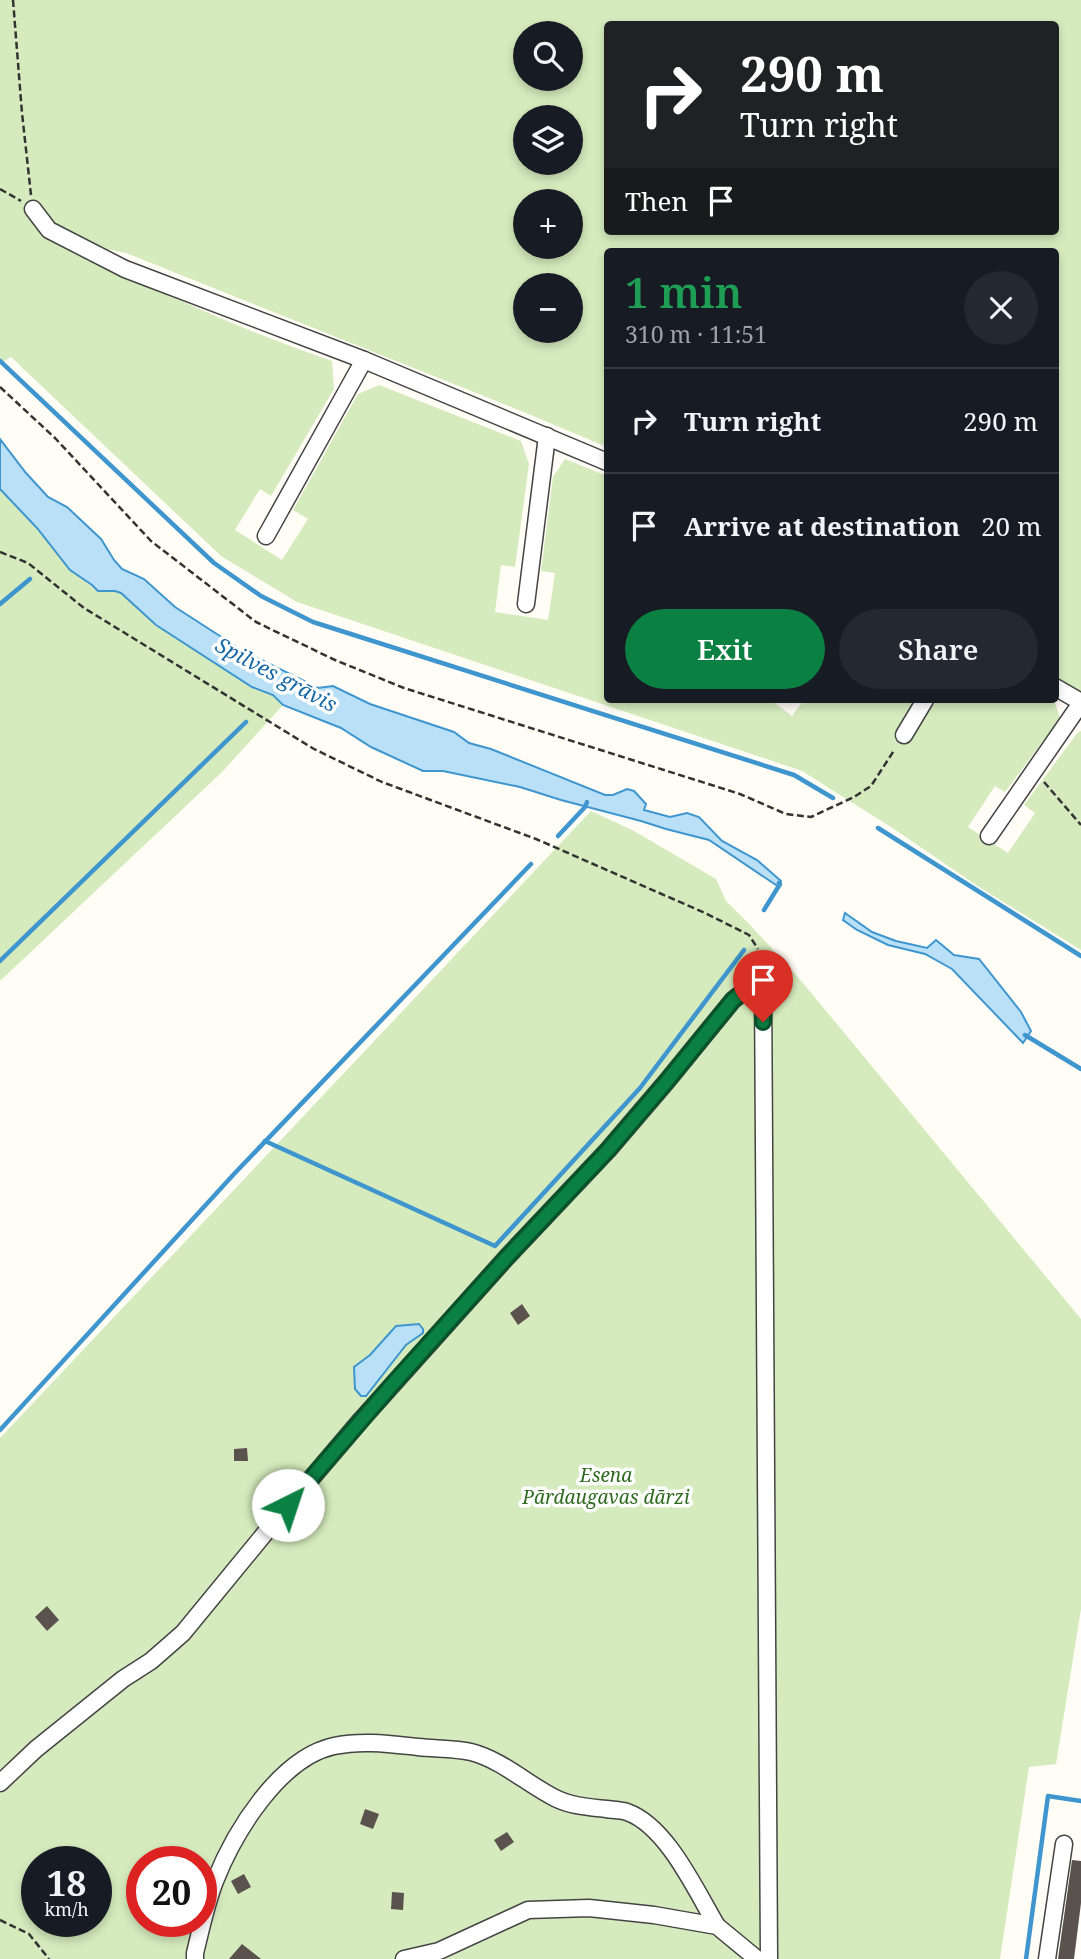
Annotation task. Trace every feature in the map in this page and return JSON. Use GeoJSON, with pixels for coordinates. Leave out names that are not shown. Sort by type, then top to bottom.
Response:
{"type":"FeatureCollection","features":[{"type":"Feature","properties":{"kind":"street"},"geometry":{"type":"LineString","coordinates":[[33,208],[49,230],[125,269],[364,360],[604,461]]}},
{"type":"Feature","properties":{"kind":"street"},"geometry":{"type":"LineString","coordinates":[[266,536],[364,360]]}},
{"type":"Feature","properties":{"kind":"street"},"geometry":{"type":"LineString","coordinates":[[526,604],[547,436]]}},
{"type":"Feature","properties":{"kind":"street"},"geometry":{"type":"LineString","coordinates":[[989,836],[1081,703],[1059,689]]}},
{"type":"Feature","properties":{"kind":"street"},"geometry":{"type":"LineString","coordinates":[[904,735],[923,703]]}},
{"type":"Feature","properties":{"kind":"street"},"geometry":{"type":"LineString","coordinates":[[765,961],[763,995],[769,1959]]}},
{"type":"Feature","properties":{"kind":"street"},"geometry":{"type":"LineString","coordinates":[[0,1783],[36,1749],[123,1679],[151,1661],[183,1633],[361,1420],[507,1257],[608,1150],[733,1000],[747,989],[757,989],[763,995]]}},
{"type":"Feature","properties":{"kind":"street"},"geometry":{"type":"LineString","coordinates":[[195,1959],[214,1883],[234,1840],[254,1810],[296,1764],[311,1755],[332,1746],[374,1742],[471,1752],[497,1763],[554,1798],[571,1805],[626,1811],[647,1822],[669,1846],[717,1926],[757,1959]]}},
{"type":"Feature","properties":{"kind":"street"},"geometry":{"type":"LineString","coordinates":[[1047,1959],[1064,1844]]}},
{"type":"Feature","properties":{"kind":"street"},"geometry":{"type":"LineString","coordinates":[[404,1959],[439,1951],[528,1910],[589,1908],[654,1915],[717,1926]]}},
{"type":"Feature","properties":{"kind":"path"},"geometry":{"type":"LineString","coordinates":[[13,0],[33,208]]}},
{"type":"Feature","properties":{"kind":"path"},"geometry":{"type":"LineString","coordinates":[[0,189],[33,208]]}},
{"type":"Feature","properties":{"kind":"path"},"geometry":{"type":"LineString","coordinates":[[0,387],[55,438],[151,541],[256,622],[335,660],[404,688],[740,794],[786,814],[811,817],[871,786],[904,735]]}},
{"type":"Feature","properties":{"kind":"path"},"geometry":{"type":"LineString","coordinates":[[0,552],[27,563],[84,608],[314,749],[382,782],[536,839],[705,913],[749,935],[765,961]]}},
{"type":"Feature","properties":{"kind":"path"},"geometry":{"type":"LineString","coordinates":[[1035,770],[1081,825]]}},
{"type":"Feature","properties":{"kind":"path"},"geometry":{"type":"LineString","coordinates":[[0,1920],[29,1934],[49,1959]]}},
{"type":"Feature","properties":{"kind":"green space"},"geometry":{"type":"Polygon","coordinates":[[[0,0],[1081,0],[1081,692],[1059,679],[1059,248],[604,248],[604,446],[126,253],[101,248],[92,259],[210,314],[332,361],[334,389],[271,496],[260,489],[235,530],[282,560],[308,519],[293,510],[358,394],[379,385],[521,441],[529,464],[515,567],[501,565],[495,612],[548,620],[555,573],[541,571],[553,477],[565,459],[604,475],[604,703],[775,703],[792,716],[802,703],[1055,703],[1060,718],[1005,792],[995,786],[968,827],[1008,853],[1035,813],[1024,805],[1081,731],[1081,950],[802,771],[297,602],[221,556],[11,357],[0,364],[0,0]]]}},
{"type":"Feature","properties":{"kind":"green space"},"geometry":{"type":"Polygon","coordinates":[[[0,489],[37,528],[70,570],[98,591],[121,593],[156,625],[252,687],[273,695],[283,705],[222,772],[0,981],[0,489]]]}},
{"type":"Feature","properties":{"kind":"green space","name":"Esena Pārdaugavas dārzi"},"geometry":{"type":"Polygon","coordinates":[[[591,811],[634,831],[716,879],[726,901],[798,977],[1081,1319],[1081,1609],[1056,1764],[1029,1767],[1000,1959],[0,1959],[0,1438],[591,811]]]}},
{"type":"Feature","properties":{"kind":"water","name":"Spilves grāvis"},"geometry":{"type":"Polygon","coordinates":[[[0,439],[48,497],[67,507],[101,539],[122,569],[144,579],[175,607],[240,649],[318,688],[333,686],[370,704],[454,732],[469,743],[491,749],[605,795],[613,795],[627,789],[634,791],[646,804],[644,810],[670,817],[687,813],[699,817],[722,841],[757,860],[781,881],[779,887],[709,840],[520,787],[443,771],[423,771],[371,747],[341,728],[283,705],[273,695],[252,687],[156,625],[121,593],[98,591],[70,570],[37,528],[0,489],[0,439]]]}},
{"type":"Feature","properties":{"kind":"water"},"geometry":{"type":"Polygon","coordinates":[[[845,913],[872,932],[896,941],[927,948],[936,940],[954,955],[979,959],[1021,1012],[1031,1031],[1023,1043],[952,969],[925,954],[888,945],[857,930],[843,920],[845,913]]]}},
{"type":"Feature","properties":{"kind":"water"},"geometry":{"type":"Polygon","coordinates":[[[419,1324],[423,1333],[406,1345],[366,1396],[361,1396],[355,1389],[354,1367],[370,1355],[396,1326],[419,1324]]]}},
{"type":"Feature","properties":{"kind":"building"},"geometry":{"type":"Polygon","coordinates":[[[522,1304],[530,1316],[518,1325],[510,1313],[522,1304]]]}},
{"type":"Feature","properties":{"kind":"building"},"geometry":{"type":"Polygon","coordinates":[[[247,1448],[248,1461],[234,1461],[234,1449],[247,1448]]]}},
{"type":"Feature","properties":{"kind":"building"},"geometry":{"type":"Polygon","coordinates":[[[47,1606],[59,1620],[47,1631],[35,1617],[47,1606]]]}},
{"type":"Feature","properties":{"kind":"building"},"geometry":{"type":"Polygon","coordinates":[[[365,1809],[379,1814],[373,1829],[360,1824],[365,1809]]]}},
{"type":"Feature","properties":{"kind":"building"},"geometry":{"type":"Polygon","coordinates":[[[507,1832],[514,1842],[501,1851],[494,1840],[507,1832]]]}},
{"type":"Feature","properties":{"kind":"building"},"geometry":{"type":"Polygon","coordinates":[[[1072,1860],[1081,1861],[1081,1903],[1074,1959],[1058,1959],[1072,1860]]]}},
{"type":"Feature","properties":{"kind":"building"},"geometry":{"type":"Polygon","coordinates":[[[244,1874],[251,1887],[238,1894],[231,1881],[244,1874]]]}},
{"type":"Feature","properties":{"kind":"building"},"geometry":{"type":"Polygon","coordinates":[[[392,1892],[404,1893],[403,1910],[391,1909],[392,1892]]]}},
{"type":"Feature","properties":{"kind":"building"},"geometry":{"type":"Polygon","coordinates":[[[242,1944],[261,1959],[229,1959],[242,1944]]]}},
{"type":"Feature","properties":{"kind":"waterway"},"geometry":{"type":"LineString","coordinates":[[0,361],[214,563],[261,596],[313,622],[794,775],[833,798]]}},
{"type":"Feature","properties":{"kind":"waterway"},"geometry":{"type":"LineString","coordinates":[[0,604],[30,579]]}},
{"type":"Feature","properties":{"kind":"waterway"},"geometry":{"type":"LineString","coordinates":[[0,961],[246,722]]}},
{"type":"Feature","properties":{"kind":"waterway"},"geometry":{"type":"LineString","coordinates":[[558,836],[587,802]]}},
{"type":"Feature","properties":{"kind":"waterway"},"geometry":{"type":"LineString","coordinates":[[878,828],[1081,956]]}},
{"type":"Feature","properties":{"kind":"waterway"},"geometry":{"type":"LineString","coordinates":[[0,1430],[234,1174],[531,864]]}},
{"type":"Feature","properties":{"kind":"waterway"},"geometry":{"type":"LineString","coordinates":[[764,910],[779,883]]}},
{"type":"Feature","properties":{"kind":"waterway"},"geometry":{"type":"LineString","coordinates":[[265,1141],[495,1246],[640,1088],[744,950]]}},
{"type":"Feature","properties":{"kind":"waterway"},"geometry":{"type":"LineString","coordinates":[[1025,1035],[1081,1069]]}},
{"type":"Feature","properties":{"kind":"waterway"},"geometry":{"type":"LineString","coordinates":[[1026,1959],[1048,1796],[1081,1801]]}},
{"type":"Feature","properties":{"kind":"route"},"geometry":{"type":"LineString","coordinates":[[288,1505],[507,1257],[608,1150],[733,1000],[747,989],[757,989],[763,995],[763,1022]]}}]}
